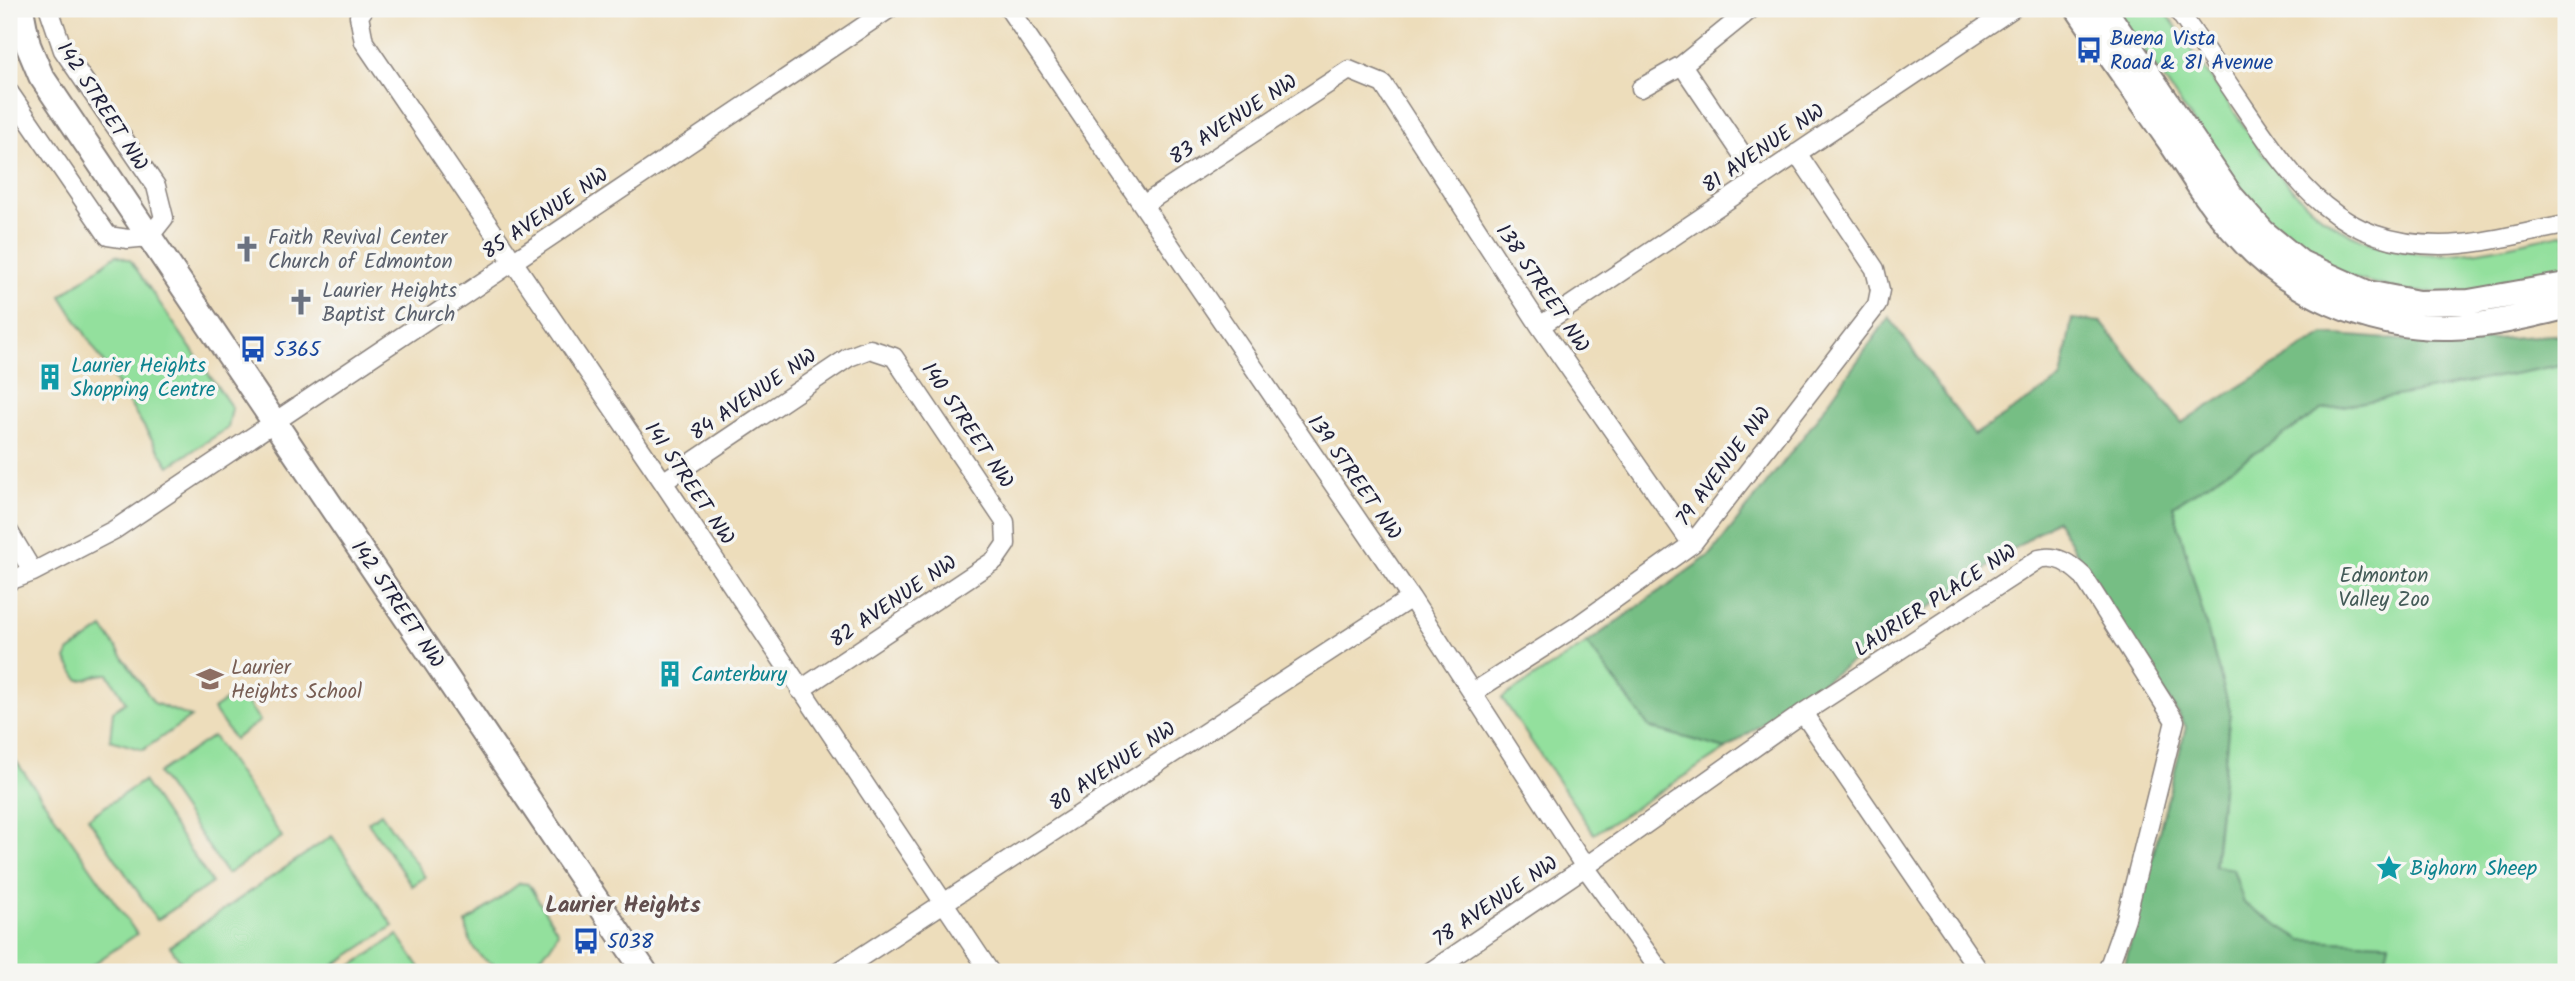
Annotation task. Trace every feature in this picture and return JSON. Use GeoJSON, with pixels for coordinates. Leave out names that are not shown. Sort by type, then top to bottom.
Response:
{"type":"FeatureCollection","features":[{"type":"Feature","properties":{"kind":"street","name":"142 STREET NW"},"geometry":{"type":"LineString","coordinates":[[20,9],[28,45],[41,76],[645,972]]}},
{"type":"Feature","properties":{"kind":"street","name":"142 STREET NW"},"geometry":{"type":"LineString","coordinates":[[50,9],[63,50],[156,186],[164,218],[149,237]]}},
{"type":"Feature","properties":{"kind":"street","name":"85 AVENUE NW"},"geometry":{"type":"LineString","coordinates":[[9,581],[33,572],[114,530],[889,9]]}},
{"type":"Feature","properties":{"kind":"street","name":"139 STREET NW"},"geometry":{"type":"LineString","coordinates":[[1009,9],[1411,598],[1586,867],[1661,972]]}},
{"type":"Feature","properties":{"kind":"street"},"geometry":{"type":"LineString","coordinates":[[1641,88],[1682,65],[1751,9]]}},
{"type":"Feature","properties":{"kind":"street","name":"81 AVENUE NW"},"geometry":{"type":"LineString","coordinates":[[1539,326],[2012,9]]}},
{"type":"Feature","properties":{"kind":"street"},"geometry":{"type":"LineString","coordinates":[[2078,9],[2217,211],[2252,251],[2294,283],[2342,307],[2368,316],[2422,326],[2477,325],[2566,307]]}},
{"type":"Feature","properties":{"kind":"street"},"geometry":{"type":"LineString","coordinates":[[2104,9],[2231,196],[2263,232],[2301,262],[2367,293],[2418,303],[2469,302],[2566,285]]}},
{"type":"Feature","properties":{"kind":"street"},"geometry":{"type":"LineString","coordinates":[[2177,9],[2288,173],[2316,201],[2352,224],[2395,240],[2441,245],[2566,225]]}},
{"type":"Feature","properties":{"kind":"street","name":"141 STREET NW"},"geometry":{"type":"LineString","coordinates":[[362,13],[364,43],[663,482],[990,972]]}},
{"type":"Feature","properties":{"kind":"street","name":"142 STREET NW"},"geometry":{"type":"LineString","coordinates":[[9,51],[41,76]]}},
{"type":"Feature","properties":{"kind":"street"},"geometry":{"type":"LineString","coordinates":[[1682,65],[1759,179]]}},
{"type":"Feature","properties":{"kind":"street","name":"83 AVENUE NW"},"geometry":{"type":"LineString","coordinates":[[1143,205],[1349,71]]}},
{"type":"Feature","properties":{"kind":"street","name":"138 STREET NW"},"geometry":{"type":"LineString","coordinates":[[1349,71],[1383,84],[1539,326],[1692,544]]}},
{"type":"Feature","properties":{"kind":"street"},"geometry":{"type":"LineString","coordinates":[[9,92],[108,236],[128,239],[149,237]]}},
{"type":"Feature","properties":{"kind":"street","name":"79 AVENUE NW"},"geometry":{"type":"LineString","coordinates":[[1472,693],[1577,626],[1692,544],[1877,305],[1880,290],[1875,269],[1797,153]]}},
{"type":"Feature","properties":{"kind":"street","name":"84 AVENUE NW"},"geometry":{"type":"LineString","coordinates":[[663,482],[849,357],[870,349]]}},
{"type":"Feature","properties":{"kind":"street","name":"140 STREET NW"},"geometry":{"type":"LineString","coordinates":[[870,349],[894,357],[1005,522],[1006,544]]}},
{"type":"Feature","properties":{"kind":"street"},"geometry":{"type":"LineString","coordinates":[[9,532],[33,572]]}},
{"type":"Feature","properties":{"kind":"street","name":"82 AVENUE NW"},"geometry":{"type":"LineString","coordinates":[[800,690],[995,560],[1006,544]]}},
{"type":"Feature","properties":{"kind":"street","name":"LAURIER PLACE NW"},"geometry":{"type":"LineString","coordinates":[[1586,867],[1803,713],[2039,559],[2056,558],[2083,576],[2175,721],[2126,918],[2107,972]]}},
{"type":"Feature","properties":{"kind":"street","name":"80 AVENUE NW"},"geometry":{"type":"LineString","coordinates":[[838,972],[1411,598]]}},
{"type":"Feature","properties":{"kind":"street"},"geometry":{"type":"LineString","coordinates":[[1803,713],[1980,972]]}},
{"type":"Feature","properties":{"kind":"street","name":"78 AVENUE NW"},"geometry":{"type":"LineString","coordinates":[[1430,972],[1586,867]]}},
{"type":"Feature","properties":{"kind":"green space"},"geometry":{"type":"Polygon","coordinates":[[[2115,9],[2164,9],[2270,163],[2310,207],[2334,225],[2360,239],[2390,249],[2424,254],[2478,251],[2566,233],[2566,275],[2472,292],[2408,292],[2353,278],[2294,245],[2250,204],[2115,9]]]}},
{"type":"Feature","properties":{"kind":"green space"},"geometry":{"type":"Polygon","coordinates":[[[116,255],[130,260],[232,408],[228,428],[169,466],[61,296],[116,255]]]}},
{"type":"Feature","properties":{"kind":"green space"},"geometry":{"type":"Polygon","coordinates":[[[1889,317],[1974,435],[2061,379],[2072,319],[2101,322],[2182,423],[2324,334],[2440,343],[2566,334],[2566,364],[2322,410],[2173,506],[2230,711],[2214,866],[2233,869],[2244,903],[2302,940],[2389,943],[2383,972],[2123,972],[2186,727],[2056,520],[1726,749],[1650,728],[1587,643],[1711,554],[1807,432],[1889,317]]]}},
{"type":"Feature","properties":{"kind":"green space","name":"Edmonton Valley Zoo"},"geometry":{"type":"Polygon","coordinates":[[[2566,364],[2566,972],[2204,972],[2230,711],[2173,506],[2322,409],[2566,364]]]}},
{"type":"Feature","properties":{"kind":"green space"},"geometry":{"type":"Polygon","coordinates":[[[103,628],[154,703],[191,717],[143,750],[110,740],[113,711],[126,702],[108,674],[79,680],[66,660],[69,652],[103,628]]]}},
{"type":"Feature","properties":{"kind":"green space"},"geometry":{"type":"Polygon","coordinates":[[[1587,643],[1650,728],[1726,749],[1594,834],[1502,698],[1587,643]]]}},
{"type":"Feature","properties":{"kind":"green space"},"geometry":{"type":"Polygon","coordinates":[[[239,691],[260,721],[234,739],[213,709],[239,691]]]}},
{"type":"Feature","properties":{"kind":"green space"},"geometry":{"type":"Polygon","coordinates":[[[213,736],[282,837],[227,874],[158,773],[213,736]]]}},
{"type":"Feature","properties":{"kind":"green space"},"geometry":{"type":"Polygon","coordinates":[[[9,751],[137,934],[82,972],[9,972],[9,751]]]}},
{"type":"Feature","properties":{"kind":"green space"},"geometry":{"type":"Polygon","coordinates":[[[143,781],[212,883],[157,920],[88,818],[143,781]]]}},
{"type":"Feature","properties":{"kind":"green space"},"geometry":{"type":"Polygon","coordinates":[[[381,813],[425,877],[412,886],[368,822],[381,813]]]}},
{"type":"Feature","properties":{"kind":"green space"},"geometry":{"type":"Polygon","coordinates":[[[332,836],[393,926],[324,972],[188,972],[170,946],[332,836]]]}},
{"type":"Feature","properties":{"kind":"green space"},"geometry":{"type":"Polygon","coordinates":[[[520,883],[528,884],[558,932],[549,948],[536,959],[522,966],[507,968],[480,956],[471,942],[466,923],[520,883]]]}},
{"type":"Feature","properties":{"kind":"green space"},"geometry":{"type":"Polygon","coordinates":[[[398,935],[423,972],[343,972],[398,935]]]}},
{"type":"Feature","properties":{"kind":"place","name":"Buena Vista Road & 81 Avenue"},"geometry":{"type":"Point","coordinates":[2089,50]}},
{"type":"Feature","properties":{"kind":"place","name":"Faith Revival Center Church of Edmonton"},"geometry":{"type":"Point","coordinates":[247,249]}},
{"type":"Feature","properties":{"kind":"place","name":"Laurier Heights Baptist Church"},"geometry":{"type":"Point","coordinates":[301,302]}},
{"type":"Feature","properties":{"kind":"place","name":"5365"},"geometry":{"type":"Point","coordinates":[253,349]}},
{"type":"Feature","properties":{"kind":"place","name":"Laurier Heights Shopping Centre"},"geometry":{"type":"Point","coordinates":[50,377]}},
{"type":"Feature","properties":{"kind":"place","name":"Canterbury"},"geometry":{"type":"Point","coordinates":[670,674]}},
{"type":"Feature","properties":{"kind":"place","name":"Laurier Heights School"},"geometry":{"type":"Point","coordinates":[210,679]}},
{"type":"Feature","properties":{"kind":"place","name":"Bighorn Sheep"},"geometry":{"type":"Point","coordinates":[2389,868]}},
{"type":"Feature","properties":{"kind":"place","name":"5038"},"geometry":{"type":"Point","coordinates":[586,941]}},
{"type":"Feature","properties":{"kind":"district","name":"Laurier Heights"},"geometry":{"type":"Point","coordinates":[623,904]}}]}
